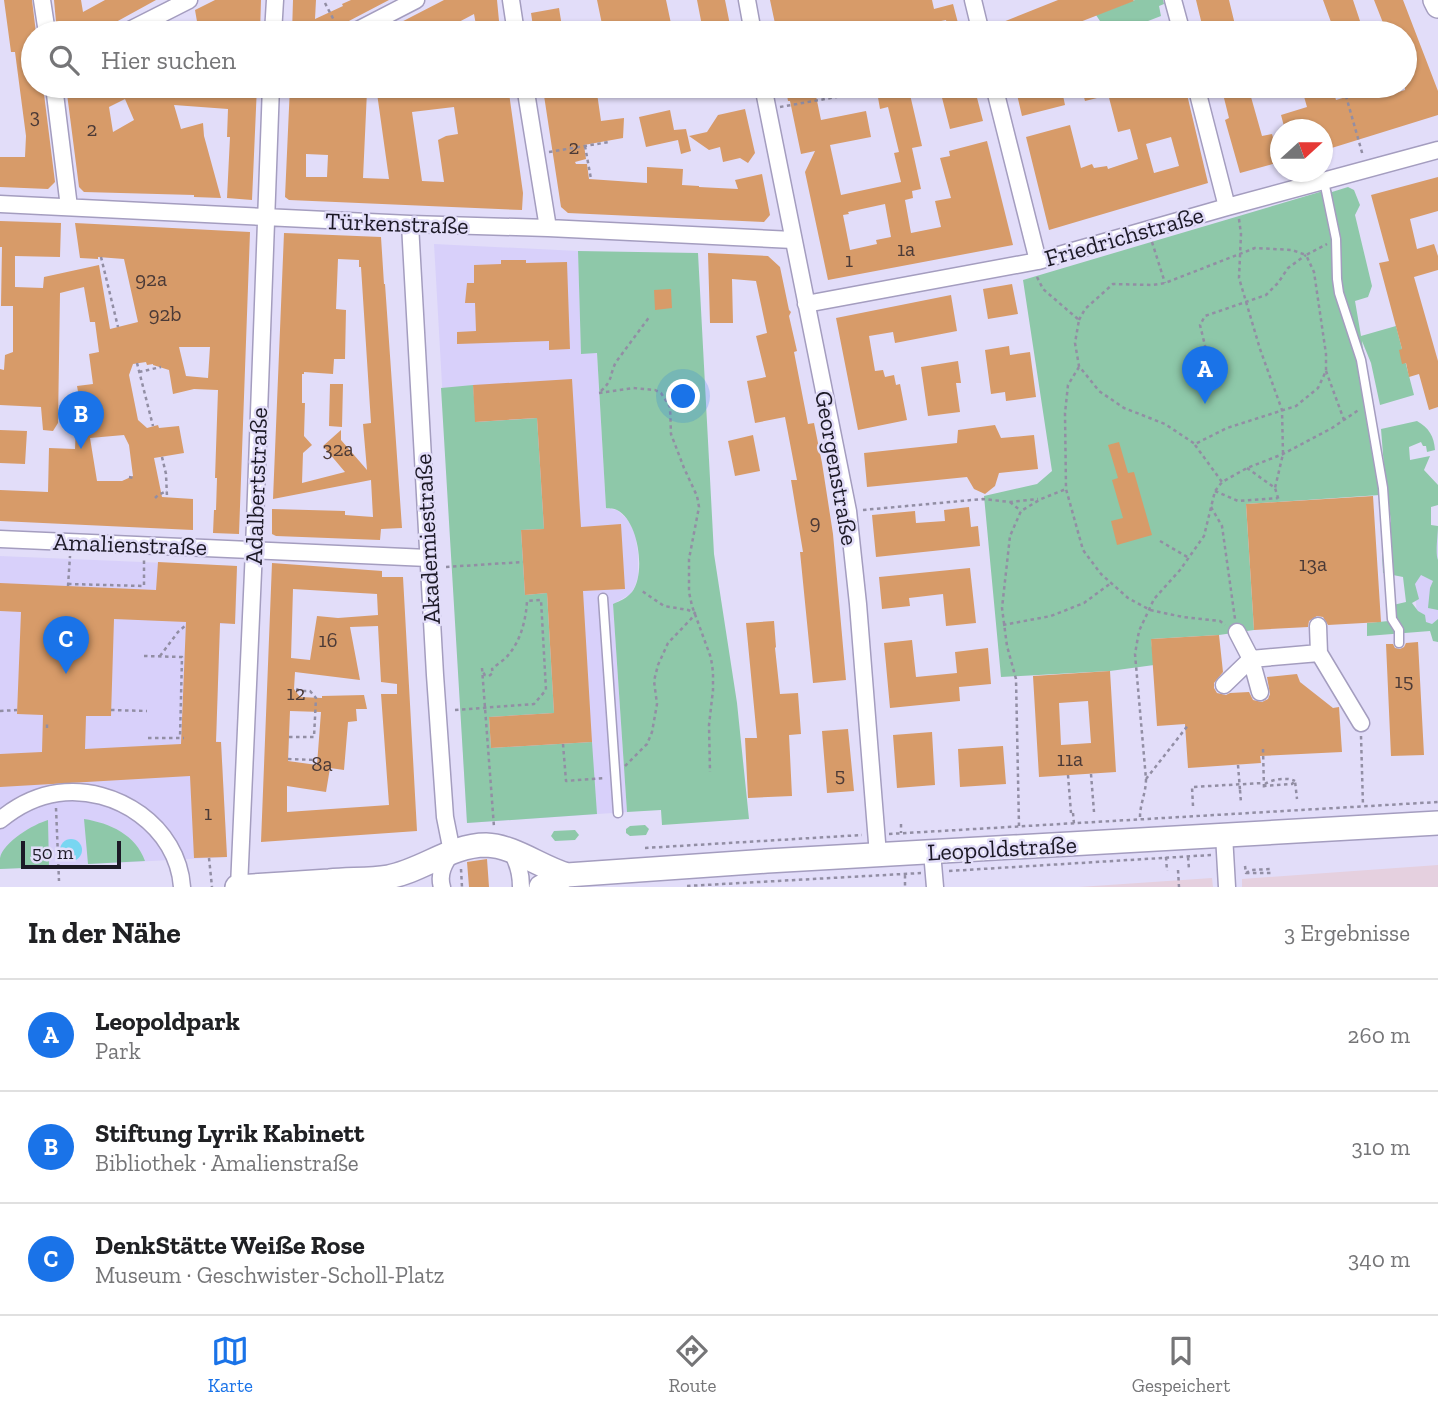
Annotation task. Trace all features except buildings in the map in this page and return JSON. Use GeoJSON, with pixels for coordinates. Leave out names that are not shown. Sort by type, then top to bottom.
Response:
{"type":"FeatureCollection","features":[{"type":"Feature","properties":{"kind":"main road","name":"Leopoldstraße"},"geometry":{"type":"LineString","coordinates":[[541,887],[567,875],[932,852],[1219,845],[1438,822]]}},
{"type":"Feature","properties":{"kind":"main road","name":"Leopoldstraße"},"geometry":{"type":"LineString","coordinates":[[238,887],[390,876],[456,856],[475,846],[487,845],[510,851],[567,875]]}},
{"type":"Feature","properties":{"kind":"street"},"geometry":{"type":"LineString","coordinates":[[42,0],[45,21]]}},
{"type":"Feature","properties":{"kind":"street"},"geometry":{"type":"LineString","coordinates":[[148,21],[189,0]]}},
{"type":"Feature","properties":{"kind":"street"},"geometry":{"type":"LineString","coordinates":[[274,21],[275,0]]}},
{"type":"Feature","properties":{"kind":"street"},"geometry":{"type":"LineString","coordinates":[[368,21],[416,0]]}},
{"type":"Feature","properties":{"kind":"street"},"geometry":{"type":"LineString","coordinates":[[511,0],[514,21]]}},
{"type":"Feature","properties":{"kind":"street"},"geometry":{"type":"LineString","coordinates":[[747,0],[751,21]]}},
{"type":"Feature","properties":{"kind":"street"},"geometry":{"type":"LineString","coordinates":[[1173,0],[1179,21]]}},
{"type":"Feature","properties":{"kind":"street"},"geometry":{"type":"LineString","coordinates":[[976,1],[979,21]]}},
{"type":"Feature","properties":{"kind":"street"},"geometry":{"type":"LineString","coordinates":[[55,98],[69,207]]}},
{"type":"Feature","properties":{"kind":"street","name":"Adalbertstraße"},"geometry":{"type":"LineString","coordinates":[[238,887],[271,98]]}},
{"type":"Feature","properties":{"kind":"street"},"geometry":{"type":"LineString","coordinates":[[527,98],[548,228]]}},
{"type":"Feature","properties":{"kind":"street","name":"Georgenstraße"},"geometry":{"type":"LineString","coordinates":[[765,98],[848,511],[878,855]]}},
{"type":"Feature","properties":{"kind":"street"},"geometry":{"type":"LineString","coordinates":[[997,98],[1034,262]]}},
{"type":"Feature","properties":{"kind":"street"},"geometry":{"type":"LineString","coordinates":[[1200,98],[1231,206]]}},
{"type":"Feature","properties":{"kind":"street","name":"Friedrichstraße"},"geometry":{"type":"LineString","coordinates":[[1333,179],[1438,150]]}},
{"type":"Feature","properties":{"kind":"street","name":"Friedrichstraße"},"geometry":{"type":"LineString","coordinates":[[806,304],[1034,262],[1320,182]]}},
{"type":"Feature","properties":{"kind":"street","name":"Türkenstraße"},"geometry":{"type":"LineString","coordinates":[[0,204],[793,240]]}},
{"type":"Feature","properties":{"kind":"street","name":"Akademiestraße"},"geometry":{"type":"LineString","coordinates":[[410,224],[445,817],[456,856]]}},
{"type":"Feature","properties":{"kind":"street","name":"Amalienstraße"},"geometry":{"type":"LineString","coordinates":[[0,538],[428,558]]}},
{"type":"Feature","properties":{"kind":"street"},"geometry":{"type":"LineString","coordinates":[[1318,626],[1319,653],[1361,723]]}},
{"type":"Feature","properties":{"kind":"street"},"geometry":{"type":"LineString","coordinates":[[1237,632],[1251,659],[1260,692]]}},
{"type":"Feature","properties":{"kind":"street"},"geometry":{"type":"LineString","coordinates":[[1224,685],[1251,659],[1319,653]]}},
{"type":"Feature","properties":{"kind":"street"},"geometry":{"type":"LineString","coordinates":[[0,820],[36,798],[55,793],[86,792],[104,796],[121,803],[152,823],[174,853],[182,887]]}},
{"type":"Feature","properties":{"kind":"street"},"geometry":{"type":"LineString","coordinates":[[1219,845],[1227,887]]}},
{"type":"Feature","properties":{"kind":"street"},"geometry":{"type":"LineString","coordinates":[[510,851],[516,858],[521,887]]}},
{"type":"Feature","properties":{"kind":"street"},"geometry":{"type":"LineString","coordinates":[[932,852],[935,887]]}},
{"type":"Feature","properties":{"kind":"street"},"geometry":{"type":"LineString","coordinates":[[442,887],[442,869],[446,861],[456,856]]}},
{"type":"Feature","properties":{"kind":"lane"},"geometry":{"type":"LineString","coordinates":[[1324,182],[1336,239],[1336,279],[1357,344],[1369,404],[1382,488],[1392,619],[1399,630],[1399,643]]}},
{"type":"Feature","properties":{"kind":"lane"},"geometry":{"type":"LineString","coordinates":[[603,598],[618,813]]}},
{"type":"Feature","properties":{"kind":"path"},"geometry":{"type":"LineString","coordinates":[[325,3],[338,21]]}},
{"type":"Feature","properties":{"kind":"path"},"geometry":{"type":"LineString","coordinates":[[780,107],[831,98]]}},
{"type":"Feature","properties":{"kind":"path"},"geometry":{"type":"LineString","coordinates":[[1346,98],[1359,140]]}},
{"type":"Feature","properties":{"kind":"path"},"geometry":{"type":"LineString","coordinates":[[549,152],[609,142]]}},
{"type":"Feature","properties":{"kind":"path"},"geometry":{"type":"LineString","coordinates":[[585,146],[591,179]]}},
{"type":"Feature","properties":{"kind":"path"},"geometry":{"type":"LineString","coordinates":[[1215,491],[1238,500],[1279,500],[1275,488],[1283,454],[1282,410],[1239,278],[1241,234],[1231,206]]}},
{"type":"Feature","properties":{"kind":"path"},"geometry":{"type":"LineString","coordinates":[[1148,230],[1165,283]]}},
{"type":"Feature","properties":{"kind":"path"},"geometry":{"type":"LineString","coordinates":[[1209,362],[1200,325],[1205,316],[1266,295],[1288,268],[1336,239]]}},
{"type":"Feature","properties":{"kind":"path"},"geometry":{"type":"LineString","coordinates":[[1222,482],[1195,443],[1165,424],[1124,408],[1107,397],[1079,366],[1075,343],[1079,320],[1085,309],[1114,284],[1165,283],[1255,248],[1292,250],[1306,256],[1314,272],[1326,371],[1345,420]]}},
{"type":"Feature","properties":{"kind":"path"},"geometry":{"type":"LineString","coordinates":[[101,257],[118,327]]}},
{"type":"Feature","properties":{"kind":"path"},"geometry":{"type":"LineString","coordinates":[[1034,262],[1043,289],[1079,320]]}},
{"type":"Feature","properties":{"kind":"path"},"geometry":{"type":"LineString","coordinates":[[650,316],[616,362],[609,384],[599,393],[633,387],[655,390],[665,398],[670,407],[671,434],[699,507],[689,559],[689,592],[711,658],[713,672],[709,724],[710,772]]}},
{"type":"Feature","properties":{"kind":"path"},"geometry":{"type":"LineString","coordinates":[[137,363],[153,426]]}},
{"type":"Feature","properties":{"kind":"path"},"geometry":{"type":"LineString","coordinates":[[1079,366],[1068,385],[1067,394],[1066,489],[1083,550],[1111,583],[1128,598],[1150,610],[1220,621],[1237,632]]}},
{"type":"Feature","properties":{"kind":"path"},"geometry":{"type":"LineString","coordinates":[[139,372],[161,367]]}},
{"type":"Feature","properties":{"kind":"path"},"geometry":{"type":"LineString","coordinates":[[1195,443],[1227,428],[1296,406],[1318,388],[1326,371]]}},
{"type":"Feature","properties":{"kind":"path"},"geometry":{"type":"LineString","coordinates":[[1140,818],[1146,779],[1135,654],[1139,631],[1154,599],[1204,536],[1215,491],[1222,482],[1247,468],[1283,454],[1369,404]]}},
{"type":"Feature","properties":{"kind":"path"},"geometry":{"type":"LineString","coordinates":[[162,457],[167,497]]}},
{"type":"Feature","properties":{"kind":"path"},"geometry":{"type":"LineString","coordinates":[[1247,468],[1275,488]]}},
{"type":"Feature","properties":{"kind":"path"},"geometry":{"type":"LineString","coordinates":[[1019,826],[1016,679],[1003,625],[1002,608],[1010,536],[1021,511],[1066,489]]}},
{"type":"Feature","properties":{"kind":"path"},"geometry":{"type":"LineString","coordinates":[[155,498],[160,492],[167,491]]}},
{"type":"Feature","properties":{"kind":"path"},"geometry":{"type":"LineString","coordinates":[[848,511],[983,499],[1010,502],[1041,499]]}},
{"type":"Feature","properties":{"kind":"path"},"geometry":{"type":"LineString","coordinates":[[1010,502],[1021,511]]}},
{"type":"Feature","properties":{"kind":"path"},"geometry":{"type":"LineString","coordinates":[[1211,507],[1222,526],[1237,632]]}},
{"type":"Feature","properties":{"kind":"path"},"geometry":{"type":"LineString","coordinates":[[1160,541],[1189,558]]}},
{"type":"Feature","properties":{"kind":"path"},"geometry":{"type":"LineString","coordinates":[[69,556],[68,585],[144,586],[144,558]]}},
{"type":"Feature","properties":{"kind":"path"},"geometry":{"type":"LineString","coordinates":[[446,566],[523,562]]}},
{"type":"Feature","properties":{"kind":"path"},"geometry":{"type":"LineString","coordinates":[[1003,625],[1051,616],[1084,603],[1111,583]]}},
{"type":"Feature","properties":{"kind":"path"},"geometry":{"type":"LineString","coordinates":[[642,591],[664,606],[695,612]]}},
{"type":"Feature","properties":{"kind":"path"},"geometry":{"type":"LineString","coordinates":[[455,710],[485,708],[534,704],[547,690],[541,600],[527,601],[524,623],[510,654],[492,669],[493,673],[489,676],[485,675],[482,669],[485,708],[495,834]]}},
{"type":"Feature","properties":{"kind":"path"},"geometry":{"type":"LineString","coordinates":[[563,744],[566,781],[615,777],[647,744],[656,714],[654,681],[658,665],[668,643],[691,620],[695,612]]}},
{"type":"Feature","properties":{"kind":"path"},"geometry":{"type":"LineString","coordinates":[[160,656],[186,625]]}},
{"type":"Feature","properties":{"kind":"path"},"geometry":{"type":"LineString","coordinates":[[144,656],[182,657],[182,738],[148,738]]}},
{"type":"Feature","properties":{"kind":"path"},"geometry":{"type":"LineString","coordinates":[[294,688],[301,691]]}},
{"type":"Feature","properties":{"kind":"path"},"geometry":{"type":"LineString","coordinates":[[289,737],[314,737],[316,698],[310,691],[296,692]]}},
{"type":"Feature","properties":{"kind":"path"},"geometry":{"type":"LineString","coordinates":[[0,710],[17,710]]}},
{"type":"Feature","properties":{"kind":"path"},"geometry":{"type":"LineString","coordinates":[[111,710],[147,711]]}},
{"type":"Feature","properties":{"kind":"path"},"geometry":{"type":"LineString","coordinates":[[47,721],[47,728]]}},
{"type":"Feature","properties":{"kind":"path"},"geometry":{"type":"LineString","coordinates":[[1361,723],[1363,806]]}},
{"type":"Feature","properties":{"kind":"path"},"geometry":{"type":"LineString","coordinates":[[1146,779],[1189,724]]}},
{"type":"Feature","properties":{"kind":"path"},"geometry":{"type":"LineString","coordinates":[[1264,749],[1264,786]]}},
{"type":"Feature","properties":{"kind":"path"},"geometry":{"type":"LineString","coordinates":[[288,759],[316,760]]}},
{"type":"Feature","properties":{"kind":"path"},"geometry":{"type":"LineString","coordinates":[[1238,765],[1241,803]]}},
{"type":"Feature","properties":{"kind":"path"},"geometry":{"type":"LineString","coordinates":[[1091,774],[1094,812]]}},
{"type":"Feature","properties":{"kind":"path"},"geometry":{"type":"LineString","coordinates":[[1068,775],[1074,830]]}},
{"type":"Feature","properties":{"kind":"path"},"geometry":{"type":"LineString","coordinates":[[1264,786],[1270,781],[1291,779],[1297,799]]}},
{"type":"Feature","properties":{"kind":"path"},"geometry":{"type":"LineString","coordinates":[[1193,806],[1192,787],[1264,786],[1294,782]]}},
{"type":"Feature","properties":{"kind":"path"},"geometry":{"type":"LineString","coordinates":[[55,793],[59,881]]}},
{"type":"Feature","properties":{"kind":"path","name":"Leopoldstraße"},"geometry":{"type":"LineString","coordinates":[[894,834],[1438,802]]}},
{"type":"Feature","properties":{"kind":"path"},"geometry":{"type":"LineString","coordinates":[[901,824],[901,833]]}},
{"type":"Feature","properties":{"kind":"path"},"geometry":{"type":"LineString","coordinates":[[645,848],[865,835]]}},
{"type":"Feature","properties":{"kind":"path","name":"Leopoldstraße"},"geometry":{"type":"LineString","coordinates":[[954,871],[1188,857],[1219,845]]}},
{"type":"Feature","properties":{"kind":"path"},"geometry":{"type":"LineString","coordinates":[[1187,850],[1189,869]]}},
{"type":"Feature","properties":{"kind":"path"},"geometry":{"type":"LineString","coordinates":[[456,856],[462,887]]}},
{"type":"Feature","properties":{"kind":"path"},"geometry":{"type":"LineString","coordinates":[[1166,857],[1167,871]]}},
{"type":"Feature","properties":{"kind":"path"},"geometry":{"type":"LineString","coordinates":[[209,858],[212,887]]}},
{"type":"Feature","properties":{"kind":"path"},"geometry":{"type":"LineString","coordinates":[[1245,866],[1246,873]]}},
{"type":"Feature","properties":{"kind":"path"},"geometry":{"type":"LineString","coordinates":[[1178,870],[1179,887]]}},
{"type":"Feature","properties":{"kind":"path"},"geometry":{"type":"LineString","coordinates":[[1251,870],[1273,871],[1251,874],[1246,873],[1251,870]]}},
{"type":"Feature","properties":{"kind":"path","name":"Leopoldstraße"},"geometry":{"type":"LineString","coordinates":[[678,886],[916,874]]}},
{"type":"Feature","properties":{"kind":"path"},"geometry":{"type":"LineString","coordinates":[[905,875],[905,886]]}},
{"type":"Feature","properties":{"kind":"shaded area"},"geometry":{"type":"Polygon","coordinates":[[[434,244],[578,251],[581,353],[597,353],[606,508],[617,510],[627,519],[635,533],[638,553],[635,586],[631,594],[613,604],[627,812],[467,823],[434,244]]]}},
{"type":"Feature","properties":{"kind":"shaded area"},"geometry":{"type":"Polygon","coordinates":[[[1438,526],[1438,633],[1417,616],[1413,569],[1438,526]]]}},
{"type":"Feature","properties":{"kind":"shaded area"},"geometry":{"type":"Polygon","coordinates":[[[0,556],[237,566],[235,624],[220,624],[216,741],[221,742],[227,857],[0,869],[0,556]]]}},
{"type":"Feature","properties":{"kind":"shaded area"},"geometry":{"type":"Polygon","coordinates":[[[1438,865],[1438,887],[1242,887],[1242,879],[1438,865]]]}},
{"type":"Feature","properties":{"kind":"shaded area"},"geometry":{"type":"Polygon","coordinates":[[[1212,878],[1213,887],[1079,887],[1212,878]]]}},
{"type":"Feature","properties":{"kind":"green space"},"geometry":{"type":"Polygon","coordinates":[[[1135,0],[1163,0],[1164,4],[1159,6],[1161,16],[1148,21],[1100,21],[1096,15],[1135,0]]]}},
{"type":"Feature","properties":{"kind":"green space"},"geometry":{"type":"Polygon","coordinates":[[[1348,187],[1354,190],[1360,205],[1355,215],[1372,286],[1368,297],[1355,301],[1361,336],[1396,326],[1414,395],[1380,405],[1371,363],[1362,341],[1380,495],[1246,504],[1254,630],[1151,639],[1154,665],[1110,671],[1001,677],[984,496],[1037,484],[1052,471],[1023,280],[1323,191],[1332,192],[1348,187]]]}},
{"type":"Feature","properties":{"kind":"green space"},"geometry":{"type":"Polygon","coordinates":[[[578,251],[698,253],[714,554],[737,703],[749,819],[662,825],[661,810],[627,812],[613,604],[626,598],[636,584],[639,573],[638,548],[631,525],[625,516],[615,509],[606,508],[597,353],[581,354],[578,251]]]}},
{"type":"Feature","properties":{"kind":"green space"},"geometry":{"type":"Polygon","coordinates":[[[473,385],[476,422],[537,418],[544,529],[521,530],[525,595],[547,593],[554,713],[489,717],[491,748],[592,742],[597,814],[467,823],[441,388],[473,385]]]}},
{"type":"Feature","properties":{"kind":"green space"},"geometry":{"type":"Polygon","coordinates":[[[1417,421],[1430,433],[1435,450],[1427,452],[1426,446],[1421,442],[1409,447],[1410,460],[1430,456],[1424,470],[1438,485],[1438,505],[1431,507],[1431,525],[1438,526],[1438,610],[1428,608],[1433,581],[1421,575],[1415,584],[1419,599],[1412,603],[1425,615],[1426,622],[1432,624],[1438,619],[1438,642],[1433,641],[1430,631],[1367,636],[1367,623],[1389,621],[1393,605],[1406,602],[1403,577],[1383,573],[1382,551],[1389,544],[1388,525],[1391,522],[1381,429],[1417,421]]]}},
{"type":"Feature","properties":{"kind":"green space"},"geometry":{"type":"Polygon","coordinates":[[[84,819],[112,827],[129,837],[145,861],[88,864],[84,819]]]}},
{"type":"Feature","properties":{"kind":"green space"},"geometry":{"type":"Polygon","coordinates":[[[48,820],[49,867],[0,869],[0,858],[7,846],[27,830],[48,820]]]}},
{"type":"Feature","properties":{"kind":"green space"},"geometry":{"type":"Polygon","coordinates":[[[645,825],[649,829],[646,835],[630,836],[626,833],[630,826],[645,825]]]}},
{"type":"Feature","properties":{"kind":"green space"},"geometry":{"type":"Polygon","coordinates":[[[575,830],[579,835],[575,840],[555,841],[551,836],[554,831],[575,830]]]}},
{"type":"Feature","properties":{"kind":"water"},"geometry":{"type":"Polygon","coordinates":[[[71,839],[79,842],[82,850],[79,858],[71,861],[63,858],[60,850],[63,842],[71,839]]]}},
{"type":"Feature","properties":{"kind":"place","name":"Leopoldpark"},"geometry":{"type":"Point","coordinates":[1205,404]}},
{"type":"Feature","properties":{"kind":"place","name":"Stiftung Lyrik Kabinett"},"geometry":{"type":"Point","coordinates":[81,449]}},
{"type":"Feature","properties":{"kind":"place","name":"DenkStätte Weiße Rose"},"geometry":{"type":"Point","coordinates":[66,674]}}]}
